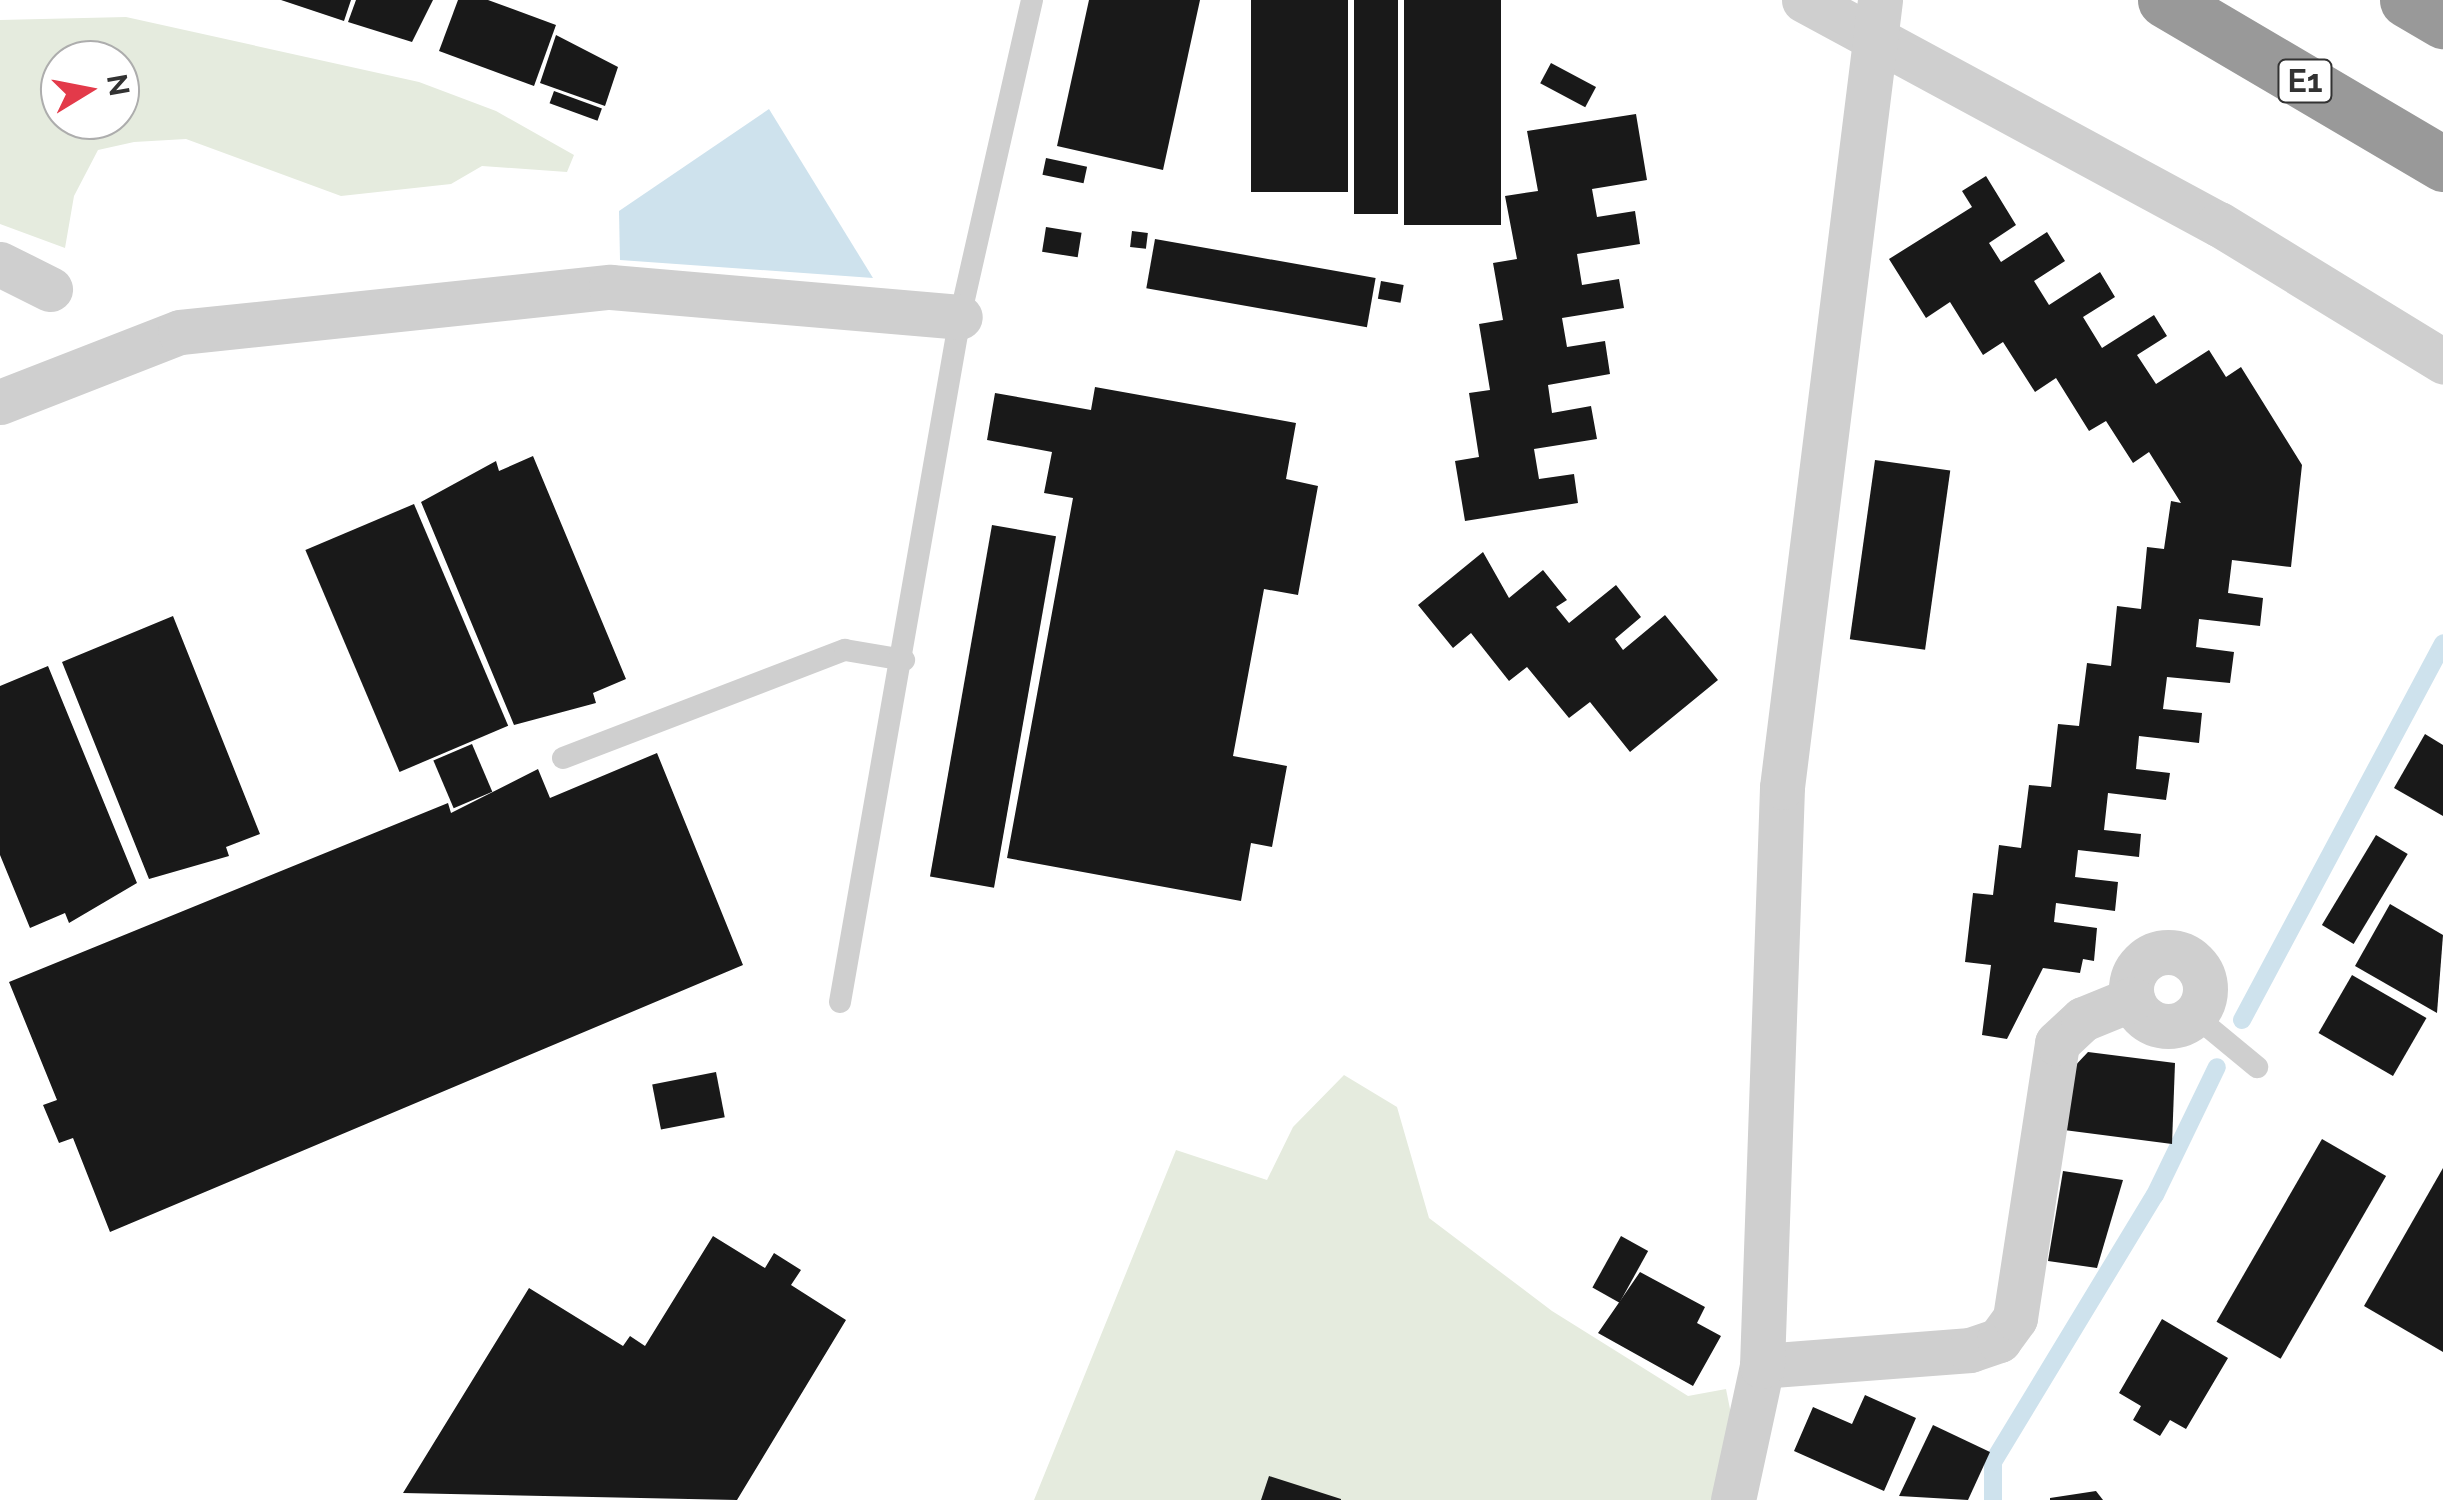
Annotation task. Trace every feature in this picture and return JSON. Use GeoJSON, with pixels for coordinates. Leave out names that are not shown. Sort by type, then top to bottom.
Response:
{"type":"FeatureCollection","features":[{"type":"Feature","properties":{"kind":"highway","name":"E1"},"geometry":{"type":"LineString","coordinates":[[2165,0],[2443,164]]}},
{"type":"Feature","properties":{"kind":"highway"},"geometry":{"type":"LineString","coordinates":[[2408,0],[2443,22]]}},
{"type":"Feature","properties":{"kind":"street"},"geometry":{"type":"LineString","coordinates":[[1804,0],[1879,21],[2443,361]]}},
{"type":"Feature","properties":{"kind":"street"},"geometry":{"type":"LineString","coordinates":[[1733,1500],[1762,1366],[1782,787],[1879,21]]}},
{"type":"Feature","properties":{"kind":"street"},"geometry":{"type":"LineString","coordinates":[[0,264],[50,289]]}},
{"type":"Feature","properties":{"kind":"street"},"geometry":{"type":"LineString","coordinates":[[0,402],[180,332],[611,287],[960,317]]}},
{"type":"Feature","properties":{"kind":"street"},"geometry":{"type":"LineString","coordinates":[[1762,1366],[1970,1350],[1999,1340],[2014,1318],[2057,1042],[2083,1019],[2132,999],[2145,960],[2177,954],[2202,974],[2194,1015],[2164,1027],[2132,999]]}},
{"type":"Feature","properties":{"kind":"lane"},"geometry":{"type":"LineString","coordinates":[[840,1002],[904,660],[960,317],[1032,0]]}},
{"type":"Feature","properties":{"kind":"lane"},"geometry":{"type":"LineString","coordinates":[[563,758],[845,650],[904,660]]}},
{"type":"Feature","properties":{"kind":"lane"},"geometry":{"type":"LineString","coordinates":[[2194,1015],[2257,1067]]}},
{"type":"Feature","properties":{"kind":"shaded area"},"geometry":{"type":"Polygon","coordinates":[[[126,17],[419,82],[496,111],[574,155],[567,172],[482,166],[451,184],[341,196],[186,139],[134,142],[98,150],[74,196],[65,248],[0,224],[0,20],[126,17]]]}},
{"type":"Feature","properties":{"kind":"shaded area"},"geometry":{"type":"Polygon","coordinates":[[[1344,1075],[1397,1107],[1429,1218],[1552,1311],[1688,1396],[1726,1389],[1736,1439],[1718,1500],[1034,1500],[1176,1150],[1267,1180],[1293,1127],[1344,1075]]]}},
{"type":"Feature","properties":{"kind":"water"},"geometry":{"type":"Polygon","coordinates":[[[769,109],[873,278],[620,260],[619,211],[769,109]]]}},
{"type":"Feature","properties":{"kind":"building"},"geometry":{"type":"Polygon","coordinates":[[[281,0],[351,0],[344,21],[281,0]]]}},
{"type":"Feature","properties":{"kind":"building"},"geometry":{"type":"Polygon","coordinates":[[[356,0],[433,0],[412,42],[348,22],[356,0]]]}},
{"type":"Feature","properties":{"kind":"building"},"geometry":{"type":"Polygon","coordinates":[[[458,0],[488,0],[556,25],[534,86],[439,51],[458,0]]]}},
{"type":"Feature","properties":{"kind":"building"},"geometry":{"type":"Polygon","coordinates":[[[1089,0],[1200,0],[1163,170],[1057,146],[1089,0]]]}},
{"type":"Feature","properties":{"kind":"building"},"geometry":{"type":"Polygon","coordinates":[[[1251,0],[1348,0],[1348,192],[1251,192],[1251,0]]]}},
{"type":"Feature","properties":{"kind":"building"},"geometry":{"type":"Polygon","coordinates":[[[1354,0],[1398,0],[1398,214],[1354,214],[1354,0]]]}},
{"type":"Feature","properties":{"kind":"building"},"geometry":{"type":"Polygon","coordinates":[[[1404,0],[1501,0],[1501,225],[1404,225],[1404,0]]]}},
{"type":"Feature","properties":{"kind":"building"},"geometry":{"type":"Polygon","coordinates":[[[556,35],[618,67],[605,106],[540,83],[556,35]]]}},
{"type":"Feature","properties":{"kind":"building"},"geometry":{"type":"Polygon","coordinates":[[[1551,63],[1596,87],[1585,107],[1540,83],[1551,63]]]}},
{"type":"Feature","properties":{"kind":"building"},"geometry":{"type":"Polygon","coordinates":[[[554,91],[602,108],[597,121],[550,103],[554,91]]]}},
{"type":"Feature","properties":{"kind":"building"},"geometry":{"type":"Polygon","coordinates":[[[1636,114],[1647,180],[1592,189],[1597,217],[1635,211],[1640,244],[1577,254],[1582,285],[1619,279],[1624,308],[1562,318],[1567,347],[1605,341],[1610,374],[1548,385],[1552,413],[1591,406],[1597,439],[1534,449],[1539,479],[1574,474],[1578,503],[1465,521],[1455,461],[1479,457],[1469,393],[1490,390],[1479,324],[1503,320],[1493,263],[1517,259],[1505,196],[1538,191],[1527,131],[1636,114]]]}},
{"type":"Feature","properties":{"kind":"building"},"geometry":{"type":"Polygon","coordinates":[[[1046,158],[1087,167],[1084,183],[1042,175],[1046,158]]]}},
{"type":"Feature","properties":{"kind":"building"},"geometry":{"type":"Polygon","coordinates":[[[1986,176],[2016,225],[1989,243],[2001,262],[2047,232],[2065,261],[2034,281],[2049,305],[2100,272],[2115,297],[2083,317],[2102,348],[2154,315],[2167,336],[2137,355],[2156,384],[2209,350],[2226,377],[2241,367],[2302,465],[2291,567],[2232,560],[2228,593],[2263,598],[2260,626],[2199,619],[2196,647],[2234,652],[2230,683],[2167,677],[2163,709],[2202,713],[2199,743],[2139,736],[2136,769],[2170,773],[2166,800],[2108,793],[2104,830],[2141,834],[2139,857],[2078,850],[2075,877],[2118,882],[2115,911],[2056,903],[2054,922],[2097,928],[2094,961],[2083,959],[2080,973],[2043,968],[2007,1039],[1982,1035],[1991,965],[1965,962],[1973,893],[1993,895],[1999,845],[2021,848],[2029,785],[2051,787],[2058,724],[2079,726],[2087,663],[2111,666],[2117,606],[2141,609],[2147,547],[2164,549],[2171,501],[2181,503],[2149,452],[2133,463],[2106,421],[2089,431],[2056,378],[2035,392],[2003,342],[1983,355],[1950,302],[1926,318],[1889,259],[1972,207],[1962,191],[1986,176]]]}},
{"type":"Feature","properties":{"kind":"building"},"geometry":{"type":"Polygon","coordinates":[[[1046,227],[1082,233],[1078,257],[1042,252],[1046,227]]]}},
{"type":"Feature","properties":{"kind":"building"},"geometry":{"type":"Polygon","coordinates":[[[1132,231],[1148,233],[1146,249],[1130,247],[1132,231]]]}},
{"type":"Feature","properties":{"kind":"building"},"geometry":{"type":"Polygon","coordinates":[[[1155,239],[1376,278],[1367,327],[1146,288],[1155,239]]]}},
{"type":"Feature","properties":{"kind":"building"},"geometry":{"type":"Polygon","coordinates":[[[1381,281],[1404,285],[1401,303],[1378,299],[1381,281]]]}},
{"type":"Feature","properties":{"kind":"building"},"geometry":{"type":"Polygon","coordinates":[[[1095,387],[1296,423],[1286,479],[1318,486],[1298,595],[1264,589],[1233,756],[1287,766],[1272,847],[1251,843],[1241,901],[1007,858],[1073,498],[1044,493],[1052,452],[987,440],[995,393],[1091,410],[1095,387]]]}},
{"type":"Feature","properties":{"kind":"building"},"geometry":{"type":"Polygon","coordinates":[[[533,456],[626,679],[593,693],[596,703],[514,725],[421,502],[496,461],[499,471],[533,456]]]}},
{"type":"Feature","properties":{"kind":"building"},"geometry":{"type":"Polygon","coordinates":[[[1875,460],[1950,471],[1925,650],[1850,639],[1875,460]]]}},
{"type":"Feature","properties":{"kind":"building"},"geometry":{"type":"Polygon","coordinates":[[[414,504],[508,726],[400,772],[305,550],[414,504]]]}},
{"type":"Feature","properties":{"kind":"building"},"geometry":{"type":"Polygon","coordinates":[[[992,525],[1056,536],[994,888],[930,877],[992,525]]]}},
{"type":"Feature","properties":{"kind":"building"},"geometry":{"type":"Polygon","coordinates":[[[1483,552],[1509,598],[1543,570],[1567,600],[1556,607],[1569,623],[1616,585],[1641,617],[1615,639],[1623,650],[1665,615],[1718,680],[1630,752],[1590,702],[1569,718],[1527,667],[1509,681],[1471,633],[1453,648],[1418,605],[1483,552]]]}},
{"type":"Feature","properties":{"kind":"building"},"geometry":{"type":"Polygon","coordinates":[[[173,616],[260,834],[226,847],[229,856],[149,879],[62,662],[173,616]]]}},
{"type":"Feature","properties":{"kind":"building"},"geometry":{"type":"Polygon","coordinates":[[[48,666],[137,883],[69,923],[65,913],[30,928],[0,855],[0,686],[48,666]]]}},
{"type":"Feature","properties":{"kind":"building"},"geometry":{"type":"Polygon","coordinates":[[[2425,734],[2443,745],[2443,816],[2394,788],[2425,734]]]}},
{"type":"Feature","properties":{"kind":"building"},"geometry":{"type":"Polygon","coordinates":[[[472,744],[492,792],[454,808],[433,760],[472,744]]]}},
{"type":"Feature","properties":{"kind":"building"},"geometry":{"type":"Polygon","coordinates":[[[657,753],[743,965],[110,1232],[73,1138],[59,1143],[43,1105],[57,1100],[9,982],[448,803],[451,813],[538,769],[550,798],[657,753]]]}},
{"type":"Feature","properties":{"kind":"building"},"geometry":{"type":"Polygon","coordinates":[[[2376,835],[2408,854],[2354,944],[2322,925],[2376,835]]]}},
{"type":"Feature","properties":{"kind":"building"},"geometry":{"type":"Polygon","coordinates":[[[2390,904],[2443,935],[2437,1013],[2355,966],[2390,904]]]}},
{"type":"Feature","properties":{"kind":"building"},"geometry":{"type":"Polygon","coordinates":[[[2352,975],[2426,1018],[2393,1076],[2318,1033],[2352,975]]]}},
{"type":"Feature","properties":{"kind":"building"},"geometry":{"type":"Polygon","coordinates":[[[2088,1052],[2175,1063],[2172,1144],[2064,1130],[2071,1070],[2088,1052]]]}},
{"type":"Feature","properties":{"kind":"building"},"geometry":{"type":"Polygon","coordinates":[[[716,1072],[725,1117],[661,1130],[652,1084],[716,1072]]]}},
{"type":"Feature","properties":{"kind":"building"},"geometry":{"type":"Polygon","coordinates":[[[2322,1139],[2386,1176],[2281,1359],[2216,1322],[2322,1139]]]}},
{"type":"Feature","properties":{"kind":"building"},"geometry":{"type":"Polygon","coordinates":[[[2443,1168],[2443,1352],[2364,1306],[2443,1168]]]}},
{"type":"Feature","properties":{"kind":"building"},"geometry":{"type":"Polygon","coordinates":[[[2063,1171],[2123,1180],[2097,1268],[2048,1261],[2063,1171]]]}},
{"type":"Feature","properties":{"kind":"building"},"geometry":{"type":"Polygon","coordinates":[[[713,1236],[765,1268],[774,1253],[801,1270],[791,1285],[846,1320],[737,1500],[403,1493],[529,1288],[623,1346],[630,1336],[645,1346],[713,1236]]]}},
{"type":"Feature","properties":{"kind":"building"},"geometry":{"type":"Polygon","coordinates":[[[1621,1236],[1648,1251],[1620,1303],[1592,1288],[1621,1236]]]}},
{"type":"Feature","properties":{"kind":"building"},"geometry":{"type":"Polygon","coordinates":[[[1640,1272],[1705,1307],[1697,1323],[1721,1336],[1693,1386],[1598,1333],[1640,1272]]]}},
{"type":"Feature","properties":{"kind":"building"},"geometry":{"type":"Polygon","coordinates":[[[2162,1319],[2228,1358],[2186,1429],[2170,1420],[2160,1436],[2133,1420],[2141,1406],[2119,1393],[2162,1319]]]}},
{"type":"Feature","properties":{"kind":"building"},"geometry":{"type":"Polygon","coordinates":[[[1865,1395],[1916,1418],[1884,1491],[1794,1451],[1813,1407],[1852,1424],[1865,1395]]]}},
{"type":"Feature","properties":{"kind":"building"},"geometry":{"type":"Polygon","coordinates":[[[1933,1425],[1990,1452],[1968,1500],[1899,1496],[1933,1425]]]}},
{"type":"Feature","properties":{"kind":"building"},"geometry":{"type":"Polygon","coordinates":[[[1269,1476],[1341,1499],[1341,1500],[1261,1500],[1269,1476]]]}},
{"type":"Feature","properties":{"kind":"building"},"geometry":{"type":"Polygon","coordinates":[[[2096,1491],[2103,1500],[2050,1500],[2050,1498],[2096,1491]]]}},
{"type":"Feature","properties":{"kind":"waterway"},"geometry":{"type":"LineString","coordinates":[[2242,1020],[2443,643]]}},
{"type":"Feature","properties":{"kind":"waterway"},"geometry":{"type":"LineString","coordinates":[[1993,1500],[1993,1462],[2155,1195],[2217,1067]]}}]}
